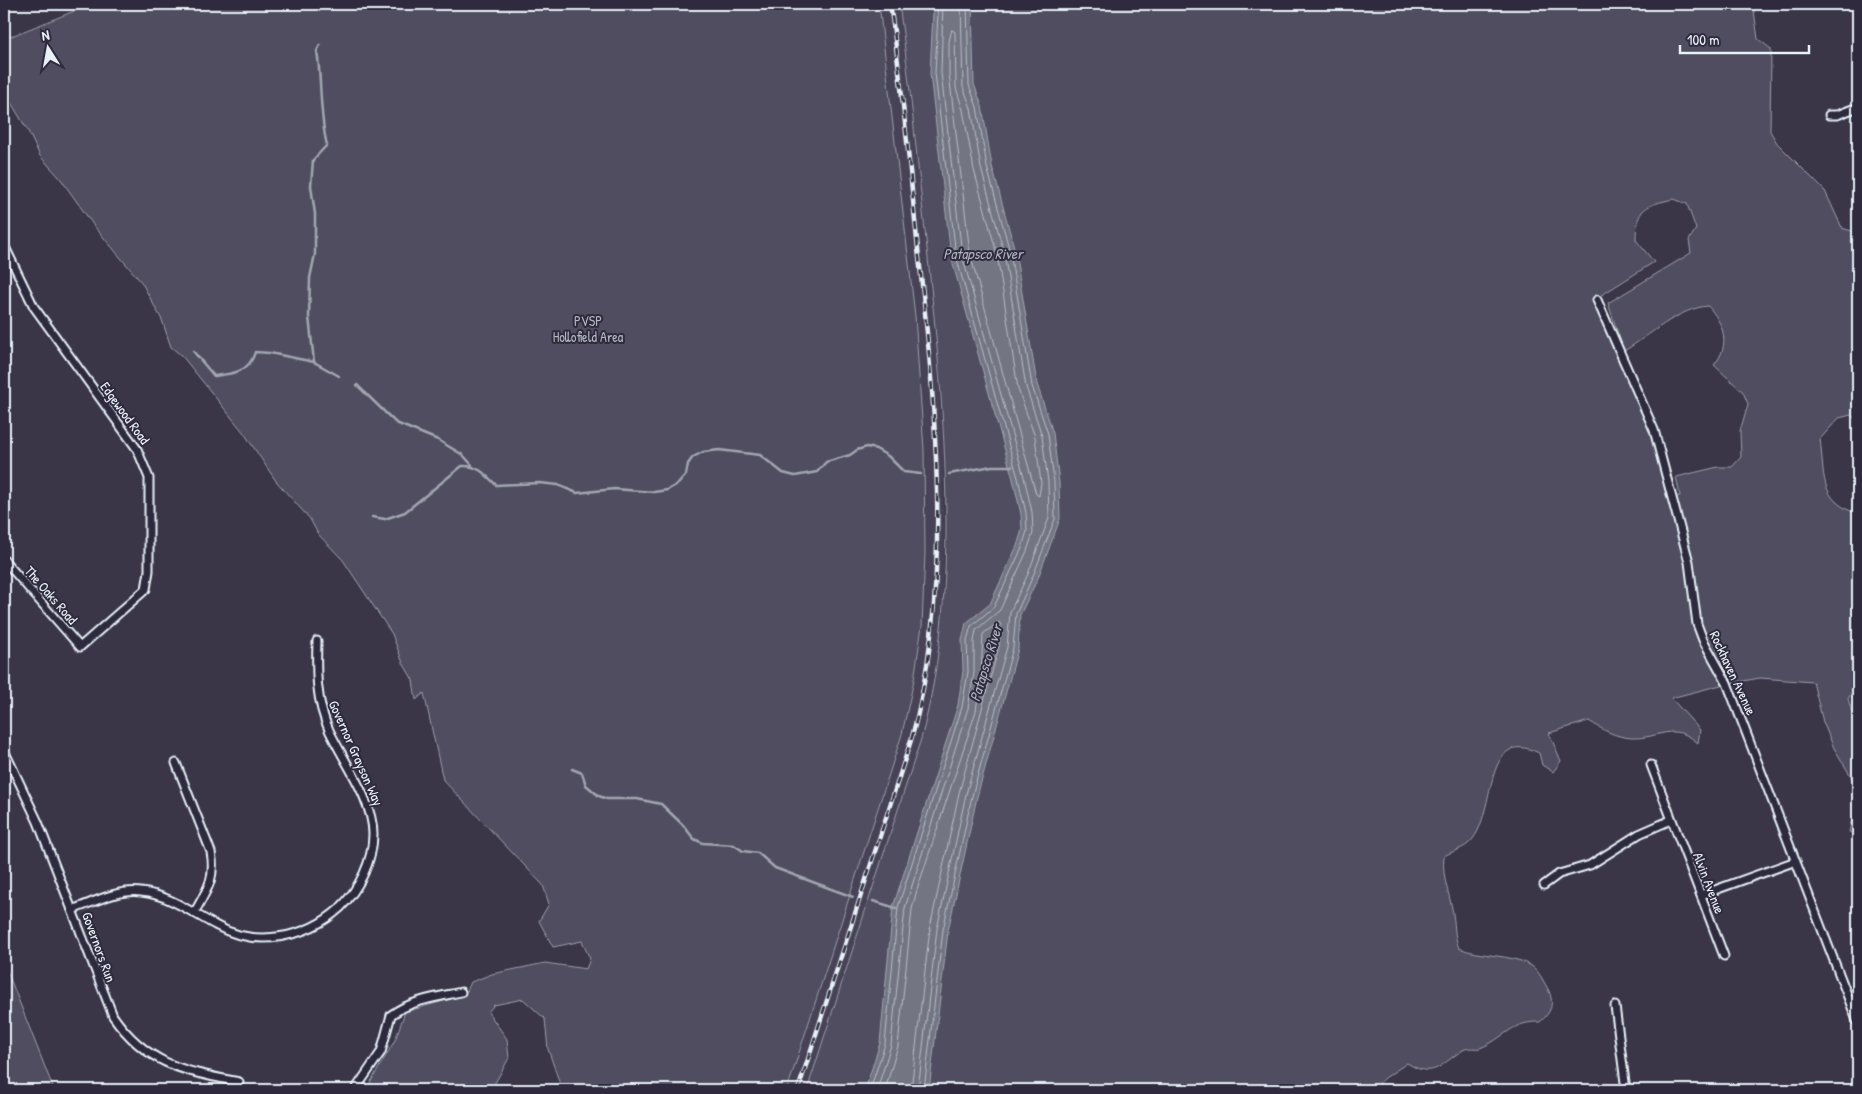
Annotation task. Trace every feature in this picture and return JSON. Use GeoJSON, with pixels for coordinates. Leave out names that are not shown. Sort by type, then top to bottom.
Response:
{"type":"FeatureCollection","features":[{"type":"Feature","properties":{"kind":"street"},"geometry":{"type":"LineString","coordinates":[[1830,115],[1837,115],[1858,108]]}},
{"type":"Feature","properties":{"kind":"street","name":"Edgewood Road"},"geometry":{"type":"LineString","coordinates":[[4,245],[34,307],[137,449],[149,478],[149,570],[146,589],[80,647]]}},
{"type":"Feature","properties":{"kind":"street","name":"Rockhaven Avenue"},"geometry":{"type":"LineString","coordinates":[[1597,300],[1654,430],[1663,458],[1689,562],[1694,609],[1703,640],[1726,683],[1858,1023]]}},
{"type":"Feature","properties":{"kind":"street","name":"The Oaks Road"},"geometry":{"type":"LineString","coordinates":[[4,560],[80,647]]}},
{"type":"Feature","properties":{"kind":"street","name":"Governor Grayson Way"},"geometry":{"type":"LineString","coordinates":[[72,910],[110,896],[140,892],[167,898],[234,933],[252,937],[283,936],[317,925],[333,914],[347,900],[360,882],[371,853],[372,821],[367,805],[322,712],[316,681],[317,640]]}},
{"type":"Feature","properties":{"kind":"street","name":"Governors Run"},"geometry":{"type":"LineString","coordinates":[[4,750],[26,794],[105,999],[125,1034],[143,1050],[174,1068],[239,1082]]}},
{"type":"Feature","properties":{"kind":"street"},"geometry":{"type":"LineString","coordinates":[[176,763],[211,852],[213,863],[211,882],[194,913]]}},
{"type":"Feature","properties":{"kind":"street","name":"Alvin Avenue"},"geometry":{"type":"LineString","coordinates":[[1651,765],[1724,956]]}},
{"type":"Feature","properties":{"kind":"street"},"geometry":{"type":"LineString","coordinates":[[1544,885],[1559,874],[1590,865],[1639,834],[1671,820]]}},
{"type":"Feature","properties":{"kind":"street"},"geometry":{"type":"LineString","coordinates":[[1701,895],[1796,861]]}},
{"type":"Feature","properties":{"kind":"street"},"geometry":{"type":"LineString","coordinates":[[355,1090],[381,1052],[391,1015],[403,1008],[425,1000],[461,992]]}},
{"type":"Feature","properties":{"kind":"street"},"geometry":{"type":"LineString","coordinates":[[1615,1006],[1626,1090]]}},
{"type":"Feature","properties":{"kind":"shaded area"},"geometry":{"type":"Polygon","coordinates":[[[879,4],[899,4],[934,314],[943,449],[944,553],[941,628],[934,684],[921,739],[807,1090],[787,1090],[902,734],[914,680],[922,626],[925,504],[920,382],[879,4]]]}},
{"type":"Feature","properties":{"kind":"green space","name":"PVSP Hollofield Area"},"geometry":{"type":"Polygon","coordinates":[[[92,4],[879,4],[915,316],[924,450],[925,553],[922,626],[914,680],[902,734],[787,1090],[562,1090],[548,1049],[545,1019],[523,999],[494,1005],[488,1012],[507,1039],[509,1058],[491,1090],[366,1090],[395,1040],[405,1012],[447,1000],[467,991],[471,982],[492,974],[545,963],[586,969],[590,959],[582,941],[553,947],[539,921],[549,904],[543,885],[443,780],[424,693],[416,700],[413,680],[403,663],[392,634],[343,560],[318,534],[310,519],[276,481],[244,433],[182,356],[171,347],[162,320],[142,283],[94,226],[60,178],[40,156],[28,131],[4,91],[4,39],[92,4]]]}},
{"type":"Feature","properties":{"kind":"green space"},"geometry":{"type":"Polygon","coordinates":[[[899,4],[1753,4],[1758,39],[1771,49],[1770,131],[1777,143],[1825,191],[1842,228],[1858,233],[1858,422],[1851,415],[1839,418],[1820,439],[1824,475],[1830,494],[1845,508],[1858,514],[1858,681],[1848,699],[1858,732],[1858,788],[1834,748],[1823,722],[1813,682],[1760,678],[1721,685],[1671,698],[1700,730],[1698,743],[1681,733],[1673,732],[1642,738],[1615,735],[1589,721],[1549,733],[1561,761],[1553,772],[1542,765],[1539,753],[1520,748],[1507,752],[1499,763],[1493,779],[1477,832],[1466,846],[1444,856],[1445,881],[1459,948],[1476,953],[1514,959],[1530,965],[1538,973],[1548,989],[1551,1007],[1547,1015],[1540,1022],[1522,1024],[1480,1048],[1465,1049],[1438,1068],[1425,1070],[1407,1063],[1385,1078],[1372,1090],[807,1090],[921,739],[934,680],[942,618],[946,555],[943,427],[932,300],[899,4]],[[1674,199],[1656,203],[1644,210],[1638,221],[1636,240],[1654,262],[1592,301],[1652,433],[1670,497],[1680,496],[1676,477],[1718,467],[1732,467],[1741,457],[1740,431],[1748,404],[1743,392],[1714,365],[1724,342],[1718,320],[1708,306],[1697,308],[1675,317],[1624,351],[1608,303],[1691,253],[1689,240],[1696,229],[1687,204],[1674,199]]]}},
{"type":"Feature","properties":{"kind":"green space"},"geometry":{"type":"Polygon","coordinates":[[[1858,813],[1858,835],[1849,832],[1852,819],[1858,813]]]}},
{"type":"Feature","properties":{"kind":"green space"},"geometry":{"type":"Polygon","coordinates":[[[4,963],[54,1090],[4,1090],[4,963]]]}},
{"type":"Feature","properties":{"kind":"water","name":"Patapsco River"},"geometry":{"type":"Polygon","coordinates":[[[931,4],[972,4],[974,84],[982,106],[992,166],[1015,251],[1037,384],[1053,433],[1059,482],[1060,519],[1038,578],[1020,615],[1018,649],[977,797],[948,931],[929,1090],[865,1090],[880,1043],[893,907],[958,705],[963,671],[962,640],[966,623],[990,604],[1017,546],[1022,530],[1021,514],[1013,479],[951,257],[930,73],[933,13],[931,4]]]}},
{"type":"Feature","properties":{"kind":"waterway"},"geometry":{"type":"LineString","coordinates":[[314,362],[309,317],[310,278],[315,254],[315,214],[311,186],[313,160],[327,145],[324,133],[317,51],[320,45]]}},
{"type":"Feature","properties":{"kind":"waterway"},"geometry":{"type":"LineString","coordinates":[[193,351],[214,376],[239,371],[249,364],[255,352],[270,353],[314,362],[339,376]]}},
{"type":"Feature","properties":{"kind":"waterway"},"geometry":{"type":"LineString","coordinates":[[357,385],[396,423],[438,440],[463,455],[472,465]]}},
{"type":"Feature","properties":{"kind":"waterway"},"geometry":{"type":"LineString","coordinates":[[372,517],[385,519],[405,512],[462,466],[477,469],[496,485],[540,483],[558,485],[577,493],[614,489],[654,492],[667,490],[678,484],[686,475],[688,464],[693,457],[703,452],[719,450],[760,455],[783,473],[795,476],[817,472],[826,462],[850,455],[857,450],[867,447],[876,449],[888,456],[904,472],[921,474]]}},
{"type":"Feature","properties":{"kind":"waterway"},"geometry":{"type":"LineString","coordinates":[[949,474],[992,466],[1012,466]]}},
{"type":"Feature","properties":{"kind":"waterway"},"geometry":{"type":"LineString","coordinates":[[572,769],[582,773],[586,785],[599,796],[607,799],[637,799],[661,804],[683,825],[694,839],[703,843],[734,845],[743,851],[758,853],[775,868],[853,897]]}},
{"type":"Feature","properties":{"kind":"waterway"},"geometry":{"type":"LineString","coordinates":[[873,901],[896,908]]}},
{"type":"Feature","properties":{"kind":"railway"},"geometry":{"type":"LineString","coordinates":[[798,1090],[912,737],[925,678],[933,616],[937,553],[937,490],[930,362],[905,122],[890,4]]}}]}
